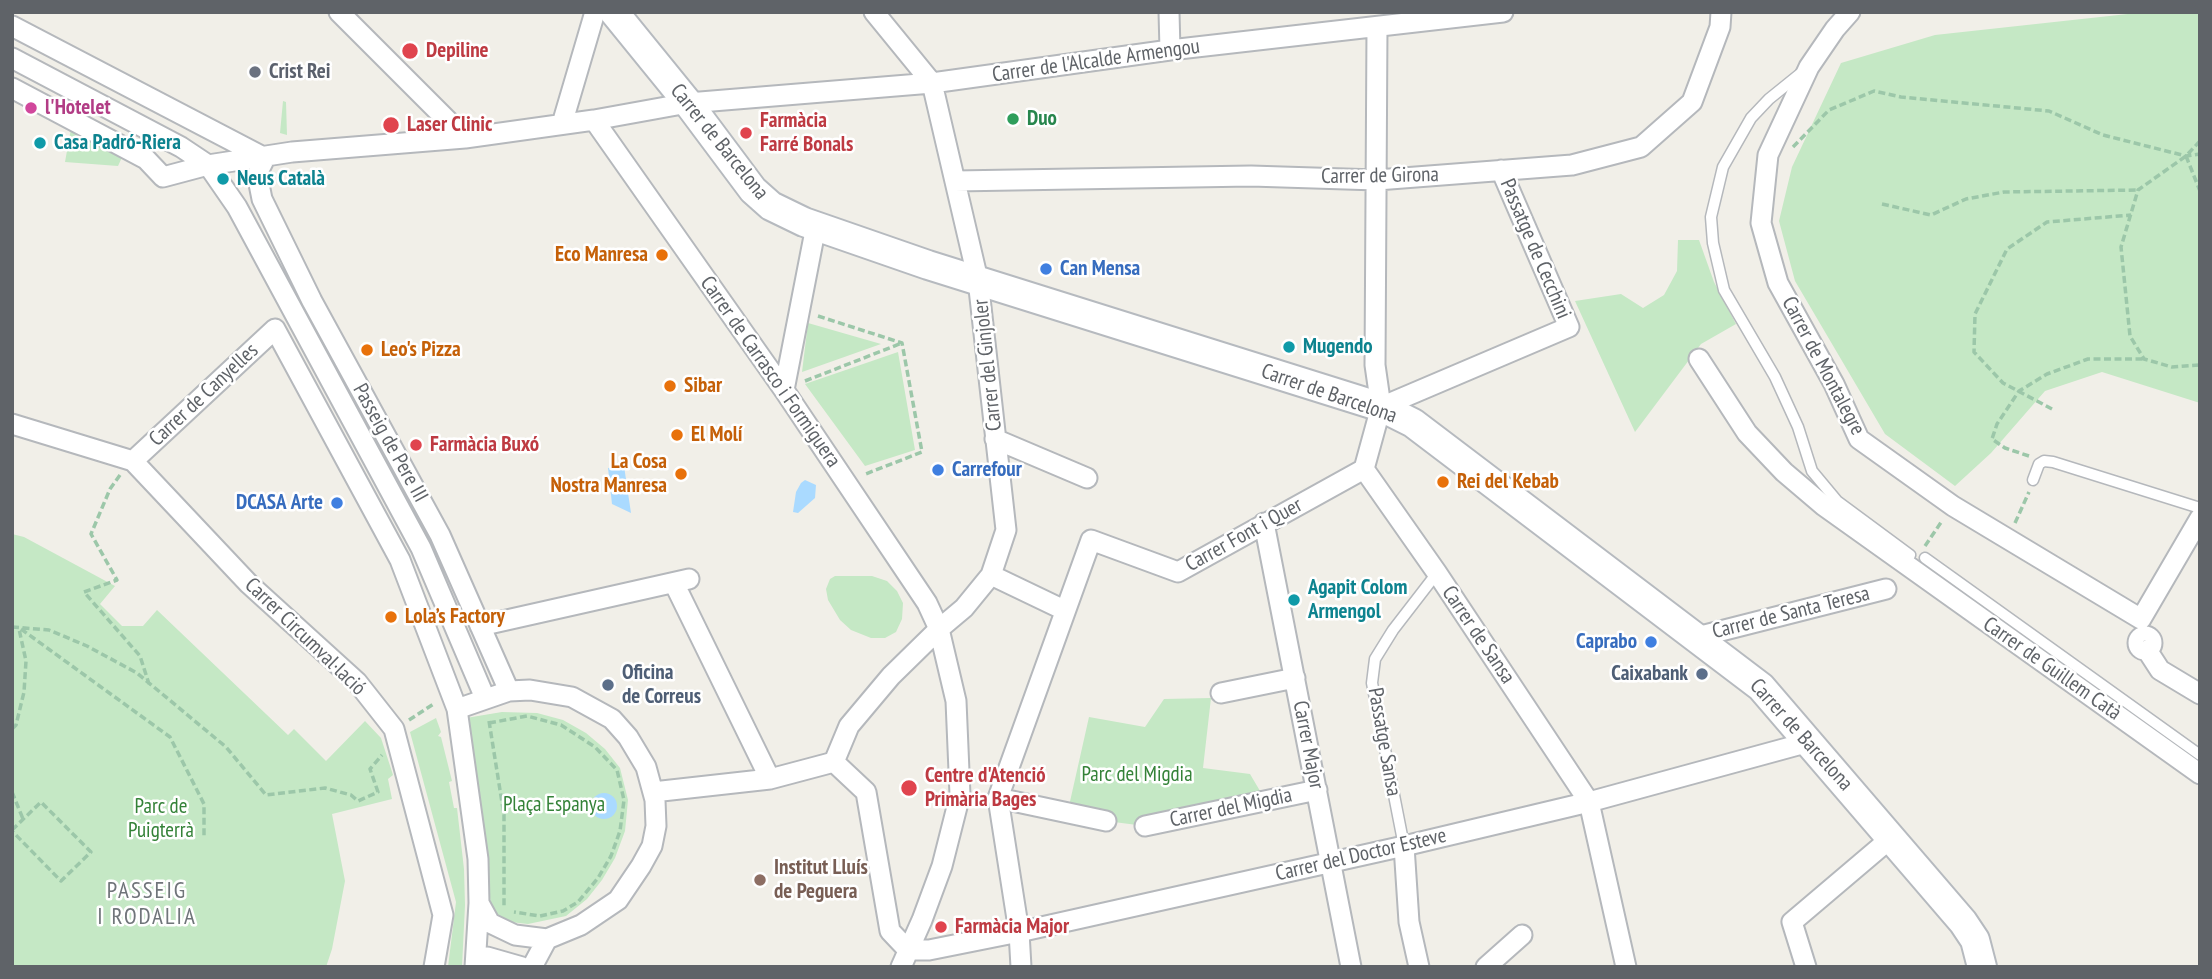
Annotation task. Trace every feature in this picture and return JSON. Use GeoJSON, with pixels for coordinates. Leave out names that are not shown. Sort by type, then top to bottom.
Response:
{"type":"FeatureCollection","features":[{"type":"Feature","properties":{"kind":"street"},"geometry":{"type":"LineString","coordinates":[[340,12],[465,138]]}},
{"type":"Feature","properties":{"kind":"street"},"geometry":{"type":"LineString","coordinates":[[562,124],[596,12]]}},
{"type":"Feature","properties":{"kind":"street","name":"Carrer de Barcelona"},"geometry":{"type":"LineString","coordinates":[[614,12],[762,200],[790,216],[978,280],[1381,407],[1413,423],[1761,687],[1963,922],[1975,940],[1981,966]]}},
{"type":"Feature","properties":{"kind":"street"},"geometry":{"type":"LineString","coordinates":[[874,12],[932,83]]}},
{"type":"Feature","properties":{"kind":"street"},"geometry":{"type":"LineString","coordinates":[[1169,12],[1170,50]]}},
{"type":"Feature","properties":{"kind":"street","name":"Carrer de l'Alcalde Armengou"},"geometry":{"type":"LineString","coordinates":[[12,89],[146,159],[163,177],[208,165],[292,152],[465,138],[594,120],[688,103],[932,83],[1170,50],[1503,12]]}},
{"type":"Feature","properties":{"kind":"street","name":"Carrer de Girona"},"geometry":{"type":"LineString","coordinates":[[955,181],[1251,176],[1377,180],[1572,165],[1641,146],[1692,102],[1720,27],[1721,12]]}},
{"type":"Feature","properties":{"kind":"street","name":"Carrer de Montalegre"},"geometry":{"type":"LineString","coordinates":[[1850,12],[1809,67],[1768,155],[1761,223],[1778,283],[1834,384],[1859,439],[2143,636],[2160,670],[2200,694]]}},
{"type":"Feature","properties":{"kind":"street"},"geometry":{"type":"LineString","coordinates":[[12,26],[265,158]]}},
{"type":"Feature","properties":{"kind":"street"},"geometry":{"type":"LineString","coordinates":[[1364,469],[1381,407],[1375,365],[1377,28]]}},
{"type":"Feature","properties":{"kind":"street"},"geometry":{"type":"LineString","coordinates":[[12,58],[181,147],[208,165],[241,215],[421,548],[485,698]]}},
{"type":"Feature","properties":{"kind":"street","name":"Carrer del Ginjoler"},"geometry":{"type":"LineString","coordinates":[[932,83],[978,280],[1006,530],[991,576],[964,608],[939,629]]}},
{"type":"Feature","properties":{"kind":"street","name":"Carrer de Carrasco i Formiguera"},"geometry":{"type":"LineString","coordinates":[[594,120],[784,390],[927,603],[939,629],[956,701],[960,795],[942,866],[922,920],[904,958]]}},
{"type":"Feature","properties":{"kind":"street","name":"Passeig de Pere III"},"geometry":{"type":"LineString","coordinates":[[265,158],[258,179],[262,199],[312,301],[440,536],[509,691]]}},
{"type":"Feature","properties":{"kind":"street","name":"Passatge de Cecchini"},"geometry":{"type":"LineString","coordinates":[[1381,407],[1569,327],[1501,170]]}},
{"type":"Feature","properties":{"kind":"street"},"geometry":{"type":"LineString","coordinates":[[784,390],[816,226]]}},
{"type":"Feature","properties":{"kind":"street","name":"Carrer de Canyelles"},"geometry":{"type":"LineString","coordinates":[[133,461],[199,391],[275,329],[400,560],[454,700]]}},
{"type":"Feature","properties":{"kind":"street","name":"Carrer de Guillem Catà"},"geometry":{"type":"LineString","coordinates":[[1699,359],[1747,433],[1784,472],[1824,506],[1908,560],[2200,774]]}},
{"type":"Feature","properties":{"kind":"street","name":"Carrer Circumval·lació"},"geometry":{"type":"LineString","coordinates":[[12,424],[133,461],[249,584],[357,682],[395,733],[443,915],[434,967]]}},
{"type":"Feature","properties":{"kind":"street"},"geometry":{"type":"LineString","coordinates":[[995,439],[1087,478]]}},
{"type":"Feature","properties":{"kind":"street","name":"Carrer Font i Quer"},"geometry":{"type":"LineString","coordinates":[[1064,610],[1091,540],[1178,572],[1364,469]]}},
{"type":"Feature","properties":{"kind":"street","name":"Carrer de Sansa"},"geometry":{"type":"LineString","coordinates":[[1364,469],[1590,802]]}},
{"type":"Feature","properties":{"kind":"street"},"geometry":{"type":"LineString","coordinates":[[2143,636],[2200,518]]}},
{"type":"Feature","properties":{"kind":"street","name":"Carrer Major"},"geometry":{"type":"LineString","coordinates":[[1264,523],[1351,967]]}},
{"type":"Feature","properties":{"kind":"street"},"geometry":{"type":"LineString","coordinates":[[991,576],[1064,610],[998,798],[1019,932],[1021,967]]}},
{"type":"Feature","properties":{"kind":"street"},"geometry":{"type":"LineString","coordinates":[[480,625],[681,581],[770,779]]}},
{"type":"Feature","properties":{"kind":"street","name":"Carrer de Santa Teresa"},"geometry":{"type":"LineString","coordinates":[[1697,637],[1886,589]]}},
{"type":"Feature","properties":{"kind":"street"},"geometry":{"type":"LineString","coordinates":[[834,762],[849,726],[891,676],[939,629]]}},
{"type":"Feature","properties":{"kind":"street"},"geometry":{"type":"LineString","coordinates":[[1221,693],[1295,678]]}},
{"type":"Feature","properties":{"kind":"street"},"geometry":{"type":"LineString","coordinates":[[475,967],[479,903],[478,859],[474,818],[454,700],[530,690],[572,697],[612,719],[628,737],[646,767],[656,814],[652,846],[618,900],[581,925],[547,939],[515,935],[490,923],[479,903]]}},
{"type":"Feature","properties":{"kind":"street","name":"Carrer del Doctor Esteve"},"geometry":{"type":"LineString","coordinates":[[904,958],[929,950],[1404,846],[1590,802],[1809,742]]}},
{"type":"Feature","properties":{"kind":"street"},"geometry":{"type":"LineString","coordinates":[[653,792],[770,779],[834,762]]}},
{"type":"Feature","properties":{"kind":"street"},"geometry":{"type":"LineString","coordinates":[[834,762],[866,792],[890,931],[904,958]]}},
{"type":"Feature","properties":{"kind":"street","name":"Carrer del Migdia"},"geometry":{"type":"LineString","coordinates":[[1145,826],[1317,790]]}},
{"type":"Feature","properties":{"kind":"street"},"geometry":{"type":"LineString","coordinates":[[998,798],[1106,821]]}},
{"type":"Feature","properties":{"kind":"street"},"geometry":{"type":"LineString","coordinates":[[1590,802],[1626,967]]}},
{"type":"Feature","properties":{"kind":"street"},"geometry":{"type":"LineString","coordinates":[[1806,967],[1792,922],[1891,838]]}},
{"type":"Feature","properties":{"kind":"street"},"geometry":{"type":"LineString","coordinates":[[1404,846],[1409,922],[1419,967]]}},
{"type":"Feature","properties":{"kind":"street"},"geometry":{"type":"LineString","coordinates":[[1486,967],[1522,935]]}},
{"type":"Feature","properties":{"kind":"street"},"geometry":{"type":"LineString","coordinates":[[532,967],[547,939]]}},
{"type":"Feature","properties":{"kind":"street"},"geometry":{"type":"LineString","coordinates":[[475,967],[487,957],[522,967]]}},
{"type":"Feature","properties":{"kind":"lane"},"geometry":{"type":"LineString","coordinates":[[1809,67],[1769,99],[1751,118],[1723,167],[1712,217],[1713,243],[1724,290],[1774,377],[1798,427],[1812,471],[1837,502],[1908,560]]}},
{"type":"Feature","properties":{"kind":"lane"},"geometry":{"type":"LineString","coordinates":[[2032,484],[2036,470],[2044,461],[2200,508]]}},
{"type":"Feature","properties":{"kind":"lane"},"geometry":{"type":"LineString","coordinates":[[1924,558],[2200,755]]}},
{"type":"Feature","properties":{"kind":"lane","name":"Passatge Sansa"},"geometry":{"type":"LineString","coordinates":[[1404,846],[1371,683],[1375,659],[1393,630],[1437,573]]}},
{"type":"Feature","properties":{"kind":"path"},"geometry":{"type":"LineString","coordinates":[[1788,152],[1829,110],[1874,90],[1900,97],[2049,111],[2103,135],[2186,156],[2200,154]]}},
{"type":"Feature","properties":{"kind":"path"},"geometry":{"type":"LineString","coordinates":[[1882,204],[1931,215],[1965,199],[2004,192],[2138,190],[2186,156],[2200,141]]}},
{"type":"Feature","properties":{"kind":"path"},"geometry":{"type":"LineString","coordinates":[[2186,156],[2200,191]]}},
{"type":"Feature","properties":{"kind":"path"},"geometry":{"type":"LineString","coordinates":[[2138,190],[2121,247],[2130,336],[2144,359]]}},
{"type":"Feature","properties":{"kind":"path"},"geometry":{"type":"LineString","coordinates":[[2052,408],[2003,383],[1974,352],[1975,314],[2007,249],[2047,222],[2131,215]]}},
{"type":"Feature","properties":{"kind":"path"},"geometry":{"type":"LineString","coordinates":[[800,310],[902,343]]}},
{"type":"Feature","properties":{"kind":"path"},"geometry":{"type":"LineString","coordinates":[[784,390],[902,343]]}},
{"type":"Feature","properties":{"kind":"path"},"geometry":{"type":"LineString","coordinates":[[846,482],[922,452],[902,343]]}},
{"type":"Feature","properties":{"kind":"path"},"geometry":{"type":"LineString","coordinates":[[2044,461],[2005,448],[1992,439],[1997,424],[2019,391],[2048,374],[2088,359],[2144,359],[2172,367],[2200,365]]}},
{"type":"Feature","properties":{"kind":"path"},"geometry":{"type":"LineString","coordinates":[[116,480],[91,534],[117,580],[84,592],[140,656],[149,684]]}},
{"type":"Feature","properties":{"kind":"path"},"geometry":{"type":"LineString","coordinates":[[2017,519],[2032,484]]}},
{"type":"Feature","properties":{"kind":"path"},"geometry":{"type":"LineString","coordinates":[[1908,560],[1918,544],[1923,548],[1953,506]]}},
{"type":"Feature","properties":{"kind":"path"},"geometry":{"type":"LineString","coordinates":[[12,627],[49,629],[137,673],[226,747],[266,795],[325,788],[351,795],[358,801],[378,792],[370,769],[395,733],[454,700]]}},
{"type":"Feature","properties":{"kind":"path"},"geometry":{"type":"LineString","coordinates":[[12,729],[16,725],[24,692],[26,661],[19,628]]}},
{"type":"Feature","properties":{"kind":"path"},"geometry":{"type":"LineString","coordinates":[[19,628],[170,737],[204,804],[204,836]]}},
{"type":"Feature","properties":{"kind":"path"},"geometry":{"type":"LineString","coordinates":[[527,716],[561,725],[595,747],[617,770],[624,800],[620,831],[611,856],[598,878],[578,902],[563,911],[541,916],[504,910],[504,815],[489,723],[527,716]]}},
{"type":"Feature","properties":{"kind":"path"},"geometry":{"type":"LineString","coordinates":[[12,792],[23,819]]}},
{"type":"Feature","properties":{"kind":"path"},"geometry":{"type":"LineString","coordinates":[[41,802],[90,852],[61,881],[12,830],[23,819],[41,802]]}},
{"type":"Feature","properties":{"kind":"green space"},"geometry":{"type":"Polygon","coordinates":[[[2146,12],[2200,12],[2200,403],[2102,372],[2045,391],[1991,453],[1955,486],[1885,434],[1795,281],[1779,221],[1792,167],[1841,63],[1935,35],[2146,12]]]}},
{"type":"Feature","properties":{"kind":"green space"},"geometry":{"type":"Polygon","coordinates":[[[283,101],[286,102],[287,135],[280,133],[283,101]]]}},
{"type":"Feature","properties":{"kind":"green space"},"geometry":{"type":"Polygon","coordinates":[[[72,123],[124,153],[118,166],[65,162],[72,123]]]}},
{"type":"Feature","properties":{"kind":"green space"},"geometry":{"type":"Polygon","coordinates":[[[1678,240],[1699,240],[1714,282],[1736,324],[1701,344],[1635,432],[1575,301],[1621,294],[1643,308],[1664,295],[1677,271],[1678,240]]]}},
{"type":"Feature","properties":{"kind":"green space"},"geometry":{"type":"Polygon","coordinates":[[[808,323],[881,344],[802,372],[808,323]]]}},
{"type":"Feature","properties":{"kind":"green space"},"geometry":{"type":"Polygon","coordinates":[[[898,352],[915,450],[865,466],[805,384],[898,352]]]}},
{"type":"Feature","properties":{"kind":"green space","name":"Parc de Puigterrà"},"geometry":{"type":"Polygon","coordinates":[[[12,534],[24,537],[115,586],[100,604],[122,626],[143,626],[157,610],[288,735],[294,729],[326,761],[365,721],[381,738],[393,775],[388,779],[392,799],[332,814],[345,881],[326,967],[12,967],[12,534]]]}},
{"type":"Feature","properties":{"kind":"green space"},"geometry":{"type":"Polygon","coordinates":[[[835,576],[872,576],[887,581],[897,591],[903,603],[902,619],[896,632],[885,638],[871,638],[851,630],[840,620],[828,600],[826,589],[830,579],[835,576]]]}},
{"type":"Feature","properties":{"kind":"green space","name":"Parc del Migdia"},"geometry":{"type":"Polygon","coordinates":[[[1211,698],[1203,768],[1250,774],[1263,796],[1145,826],[1106,821],[1069,806],[1089,717],[1145,727],[1164,699],[1211,698]]]}},
{"type":"Feature","properties":{"kind":"green space","name":"Plaça Espanya"},"geometry":{"type":"Polygon","coordinates":[[[502,712],[537,713],[563,720],[586,733],[605,749],[620,768],[628,800],[625,831],[615,858],[602,880],[587,899],[566,916],[528,924],[492,920],[483,819],[466,718],[502,712]]]}},
{"type":"Feature","properties":{"kind":"green space"},"geometry":{"type":"Polygon","coordinates":[[[436,718],[441,732],[438,736],[441,737],[452,781],[449,782],[454,808],[457,808],[464,869],[462,967],[448,967],[456,902],[410,732],[436,718]]]}},
{"type":"Feature","properties":{"kind":"water"},"geometry":{"type":"Polygon","coordinates":[[[624,466],[631,513],[612,504],[608,468],[624,466]]]}},
{"type":"Feature","properties":{"kind":"water"},"geometry":{"type":"Polygon","coordinates":[[[805,480],[816,485],[815,498],[798,513],[793,512],[796,492],[805,480]]]}},
{"type":"Feature","properties":{"kind":"water"},"geometry":{"type":"Polygon","coordinates":[[[604,793],[613,797],[617,806],[613,815],[604,819],[595,815],[591,806],[595,797],[604,793]]]}},
{"type":"Feature","properties":{"kind":"place","name":"Depiline"},"geometry":{"type":"Point","coordinates":[410,51]}},
{"type":"Feature","properties":{"kind":"place","name":"Crist Rei"},"geometry":{"type":"Point","coordinates":[255,72]}},
{"type":"Feature","properties":{"kind":"place","name":"l'Hotelet"},"geometry":{"type":"Point","coordinates":[31,108]}},
{"type":"Feature","properties":{"kind":"place","name":"Duo"},"geometry":{"type":"Point","coordinates":[1013,119]}},
{"type":"Feature","properties":{"kind":"place","name":"Laser Clinic"},"geometry":{"type":"Point","coordinates":[391,125]}},
{"type":"Feature","properties":{"kind":"place","name":"Farmàcia Farré Bonals"},"geometry":{"type":"Point","coordinates":[746,133]}},
{"type":"Feature","properties":{"kind":"place","name":"Casa Padró-Riera"},"geometry":{"type":"Point","coordinates":[40,143]}},
{"type":"Feature","properties":{"kind":"place","name":"Neus Català"},"geometry":{"type":"Point","coordinates":[223,179]}},
{"type":"Feature","properties":{"kind":"place","name":"Eco Manresa"},"geometry":{"type":"Point","coordinates":[662,255]}},
{"type":"Feature","properties":{"kind":"place","name":"Can Mensa"},"geometry":{"type":"Point","coordinates":[1046,269]}},
{"type":"Feature","properties":{"kind":"place","name":"Mugendo"},"geometry":{"type":"Point","coordinates":[1289,347]}},
{"type":"Feature","properties":{"kind":"place","name":"Leo's Pizza"},"geometry":{"type":"Point","coordinates":[367,350]}},
{"type":"Feature","properties":{"kind":"place","name":"Sibar"},"geometry":{"type":"Point","coordinates":[670,386]}},
{"type":"Feature","properties":{"kind":"place","name":"El Molí"},"geometry":{"type":"Point","coordinates":[677,435]}},
{"type":"Feature","properties":{"kind":"place","name":"Farmàcia Buxó"},"geometry":{"type":"Point","coordinates":[416,445]}},
{"type":"Feature","properties":{"kind":"place","name":"Carrefour"},"geometry":{"type":"Point","coordinates":[938,470]}},
{"type":"Feature","properties":{"kind":"place","name":"La Cosa Nostra Manresa"},"geometry":{"type":"Point","coordinates":[681,474]}},
{"type":"Feature","properties":{"kind":"place","name":"Rei del Kebab"},"geometry":{"type":"Point","coordinates":[1443,482]}},
{"type":"Feature","properties":{"kind":"place","name":"DCASA Arte"},"geometry":{"type":"Point","coordinates":[337,503]}},
{"type":"Feature","properties":{"kind":"place","name":"Agapit Colom Armengol"},"geometry":{"type":"Point","coordinates":[1294,600]}},
{"type":"Feature","properties":{"kind":"place","name":"Lola’s Factory"},"geometry":{"type":"Point","coordinates":[391,617]}},
{"type":"Feature","properties":{"kind":"place","name":"Caprabo"},"geometry":{"type":"Point","coordinates":[1651,642]}},
{"type":"Feature","properties":{"kind":"place","name":"Caixabank"},"geometry":{"type":"Point","coordinates":[1702,674]}},
{"type":"Feature","properties":{"kind":"place","name":"Oficina de Correus"},"geometry":{"type":"Point","coordinates":[608,685]}},
{"type":"Feature","properties":{"kind":"place","name":"Centre d'Atenció Primària Bages"},"geometry":{"type":"Point","coordinates":[909,788]}},
{"type":"Feature","properties":{"kind":"place","name":"Institut Lluís de Peguera"},"geometry":{"type":"Point","coordinates":[760,880]}},
{"type":"Feature","properties":{"kind":"place","name":"Farmàcia Major"},"geometry":{"type":"Point","coordinates":[941,927]}},
{"type":"Feature","properties":{"kind":"district","name":"PASSEIG I RODALIA"},"geometry":{"type":"Point","coordinates":[147,904]}}]}
